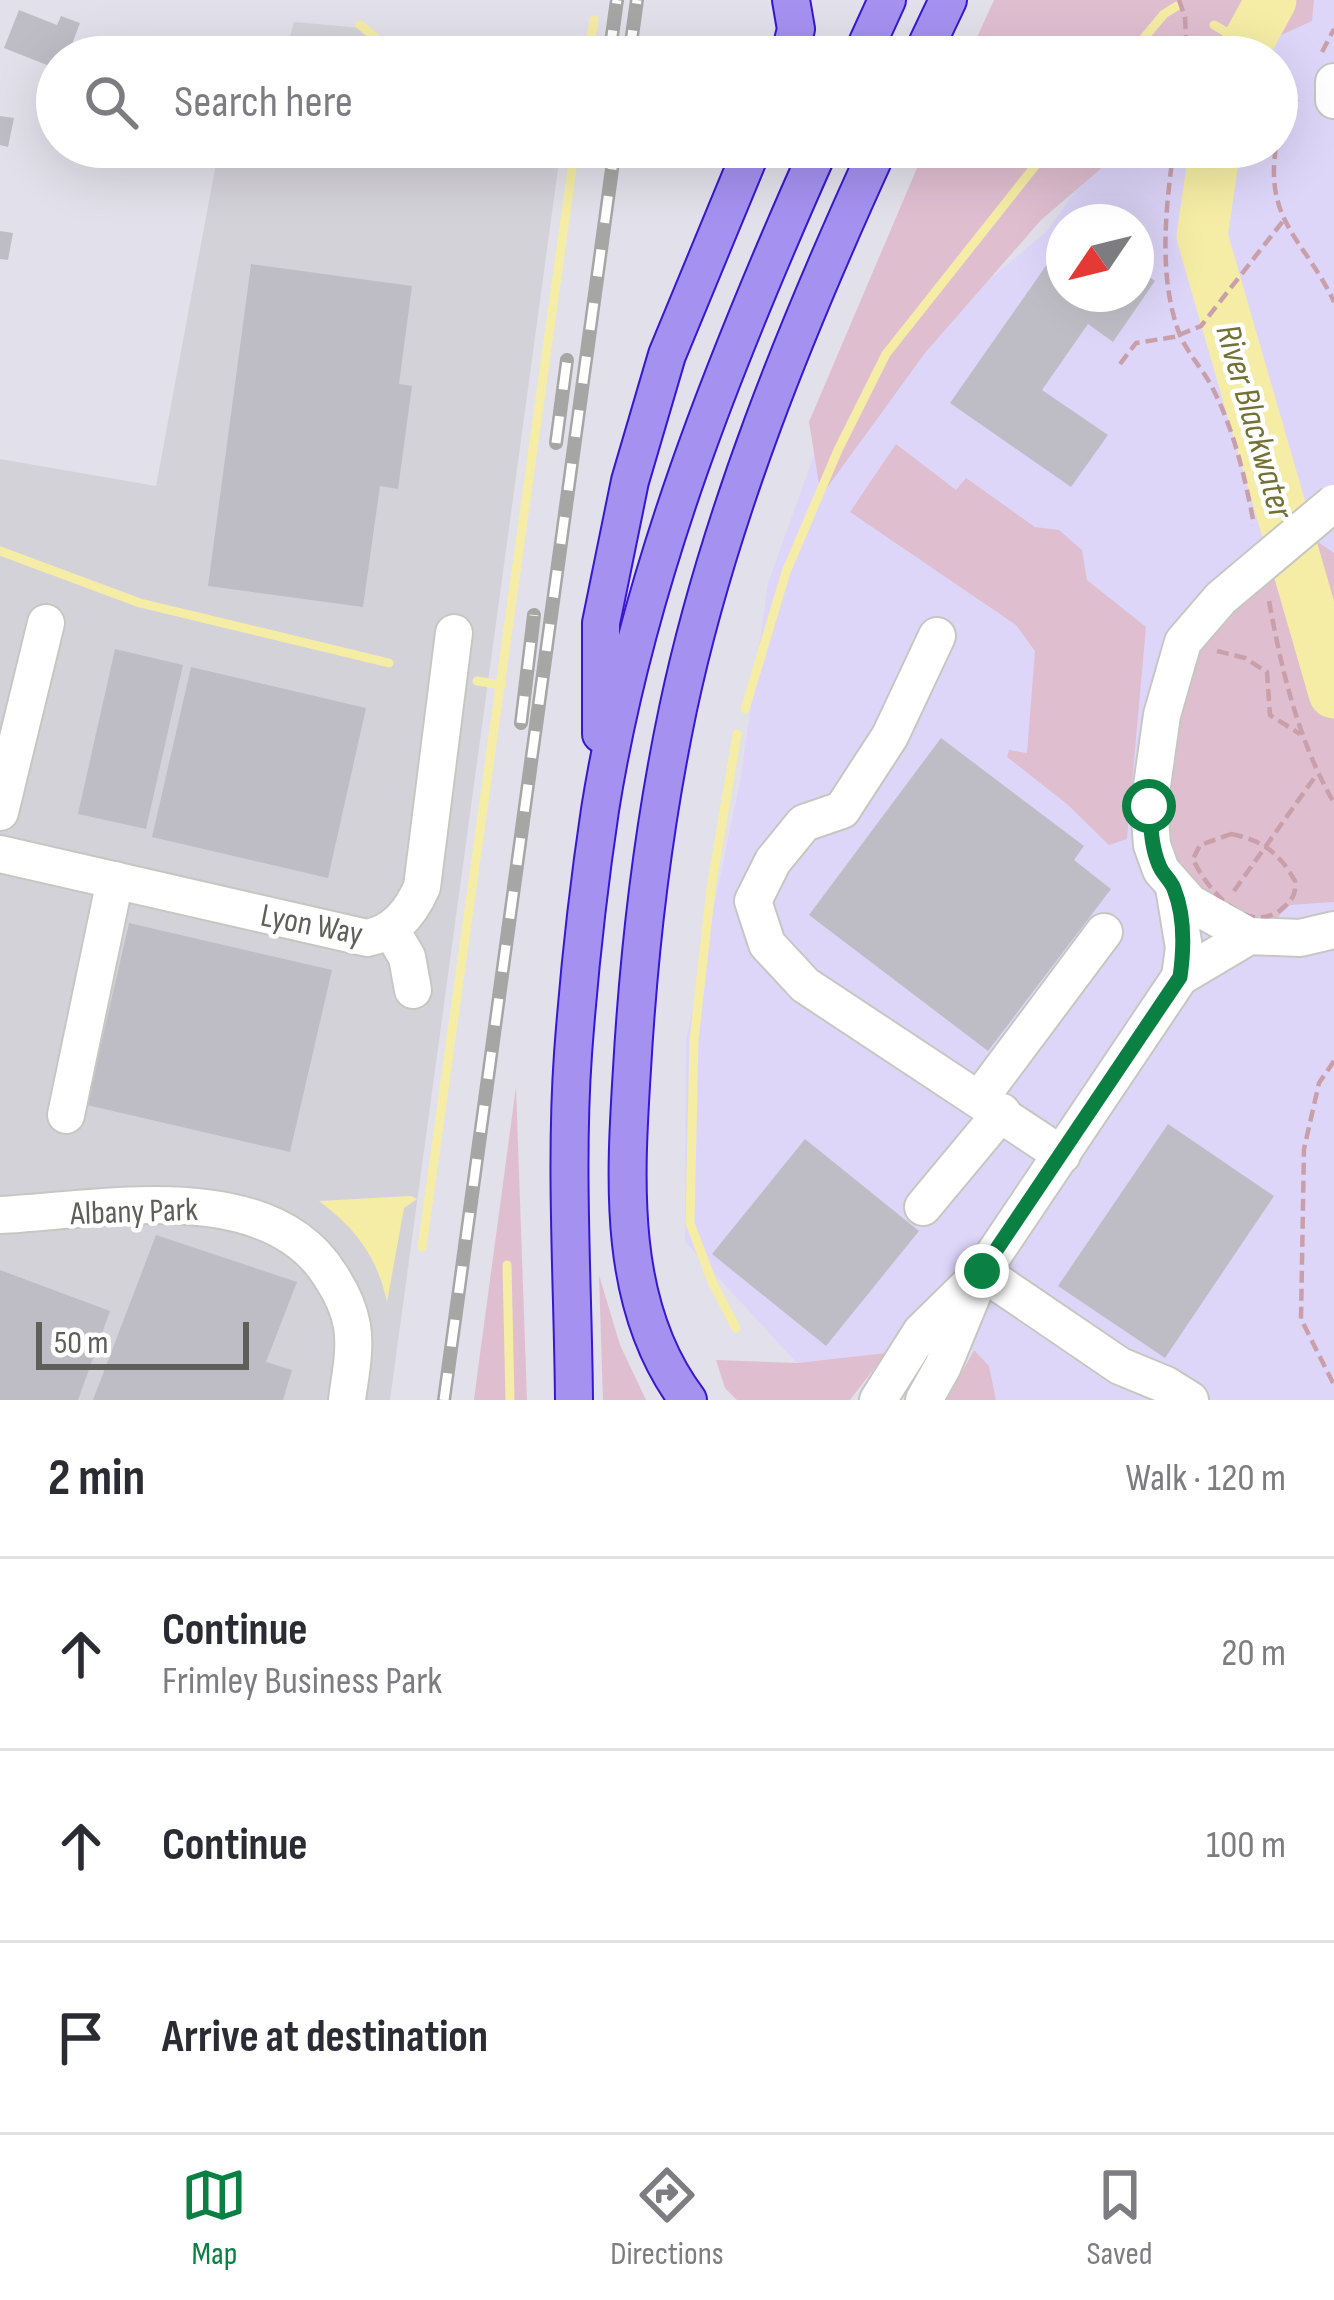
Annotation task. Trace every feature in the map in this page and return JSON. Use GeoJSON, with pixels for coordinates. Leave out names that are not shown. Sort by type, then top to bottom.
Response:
{"type":"FeatureCollection","features":[{"type":"Feature","properties":{"kind":"highway"},"geometry":{"type":"LineString","coordinates":[[791,0],[794,36]]}},
{"type":"Feature","properties":{"kind":"highway"},"geometry":{"type":"LineString","coordinates":[[871,36],[887,0]]}},
{"type":"Feature","properties":{"kind":"highway"},"geometry":{"type":"LineString","coordinates":[[931,36],[948,0]]}},
{"type":"Feature","properties":{"kind":"highway"},"geometry":{"type":"LineString","coordinates":[[601,809],[601,623],[631,481],[668,355],[744,168]]}},
{"type":"Feature","properties":{"kind":"highway"},"geometry":{"type":"LineString","coordinates":[[574,1400],[573,1057],[601,809],[654,577],[687,475],[750,305],[811,168]]}},
{"type":"Feature","properties":{"kind":"highway"},"geometry":{"type":"LineString","coordinates":[[688,1400],[658,1351],[634,1280],[628,1132],[645,902],[679,706],[703,612],[761,431],[870,168]]}},
{"type":"Feature","properties":{"kind":"street"},"geometry":{"type":"LineString","coordinates":[[1334,82],[1334,100]]}},
{"type":"Feature","properties":{"kind":"street"},"geometry":{"type":"LineString","coordinates":[[1249,936],[1221,911],[1174,887],[1160,870],[1152,845],[1149,806],[1162,715],[1183,642],[1221,598],[1334,502]]}},
{"type":"Feature","properties":{"kind":"street"},"geometry":{"type":"LineString","coordinates":[[0,812],[46,623]]}},
{"type":"Feature","properties":{"kind":"street","name":"Lyon Way"},"geometry":{"type":"LineString","coordinates":[[0,854],[368,938],[391,930],[412,908],[422,887],[454,633]]}},
{"type":"Feature","properties":{"kind":"street"},"geometry":{"type":"LineString","coordinates":[[937,636],[890,736],[842,810],[804,823],[772,861],[753,902],[767,944],[805,985],[1062,1155]]}},
{"type":"Feature","properties":{"kind":"street"},"geometry":{"type":"LineString","coordinates":[[66,1115],[115,880]]}},
{"type":"Feature","properties":{"kind":"street"},"geometry":{"type":"LineString","coordinates":[[878,1400],[921,1331],[982,1271],[1180,977],[1184,948],[1174,887]]}},
{"type":"Feature","properties":{"kind":"street"},"geometry":{"type":"LineString","coordinates":[[391,930],[407,956],[413,990]]}},
{"type":"Feature","properties":{"kind":"street"},"geometry":{"type":"LineString","coordinates":[[1180,977],[1249,936],[1300,938],[1334,930]]}},
{"type":"Feature","properties":{"kind":"street"},"geometry":{"type":"LineString","coordinates":[[923,1207],[1104,932]]}},
{"type":"Feature","properties":{"kind":"street","name":"Albany Park"},"geometry":{"type":"LineString","coordinates":[[0,1215],[192,1206],[232,1211],[283,1230],[320,1259],[344,1300],[353,1345],[347,1400]]}},
{"type":"Feature","properties":{"kind":"street"},"geometry":{"type":"LineString","coordinates":[[924,1400],[944,1366],[982,1271]]}},
{"type":"Feature","properties":{"kind":"street"},"geometry":{"type":"LineString","coordinates":[[982,1271],[1120,1366],[1190,1400]]}},
{"type":"Feature","properties":{"kind":"path"},"geometry":{"type":"LineString","coordinates":[[1179,0],[1186,36]]}},
{"type":"Feature","properties":{"kind":"path"},"geometry":{"type":"LineString","coordinates":[[1171,168],[1166,246],[1180,336]]}},
{"type":"Feature","properties":{"kind":"path"},"geometry":{"type":"LineString","coordinates":[[1272,168],[1276,206],[1318,268],[1334,302]]}},
{"type":"Feature","properties":{"kind":"path"},"geometry":{"type":"LineString","coordinates":[[1120,364],[1136,343],[1180,336],[1201,326],[1283,221]]}},
{"type":"Feature","properties":{"kind":"path"},"geometry":{"type":"LineString","coordinates":[[1204,647],[1245,658],[1267,672],[1270,715],[1302,736]]}},
{"type":"Feature","properties":{"kind":"path"},"geometry":{"type":"LineString","coordinates":[[1221,911],[1318,774]]}},
{"type":"Feature","properties":{"kind":"path"},"geometry":{"type":"LineString","coordinates":[[1232,834],[1265,845],[1284,862],[1295,881],[1291,901],[1268,919],[1221,911],[1193,859],[1200,845],[1232,834]]}},
{"type":"Feature","properties":{"kind":"path"},"geometry":{"type":"LineString","coordinates":[[1334,1061],[1319,1084],[1304,1149],[1301,1319],[1334,1385]]}},
{"type":"Feature","properties":{"kind":"path"},"geometry":{"type":"LineString","coordinates":[[1327,1071],[1334,1076]]}},
{"type":"Feature","properties":{"kind":"shaded area"},"geometry":{"type":"Polygon","coordinates":[[[994,0],[1314,0],[1312,21],[1279,36],[978,36],[994,0]]]}},
{"type":"Feature","properties":{"kind":"shaded area"},"geometry":{"type":"Polygon","coordinates":[[[1210,0],[1334,0],[1334,1400],[996,1400],[989,1366],[974,1350],[797,1363],[685,1242],[686,1041],[741,776],[768,583],[828,416],[1046,232],[1046,312],[1154,312],[1154,204],[1066,204],[1091,168],[1298,168],[1298,36],[1185,36],[1210,0]]]}},
{"type":"Feature","properties":{"kind":"shaded area"},"geometry":{"type":"Polygon","coordinates":[[[294,22],[361,28],[371,36],[290,36],[294,22]]]}},
{"type":"Feature","properties":{"kind":"shaded area"},"geometry":{"type":"Polygon","coordinates":[[[215,168],[558,168],[390,1400],[0,1400],[0,459],[156,486],[215,168]]]}},
{"type":"Feature","properties":{"kind":"shaded area"},"geometry":{"type":"Polygon","coordinates":[[[917,168],[1102,168],[1060,204],[1046,204],[1046,216],[925,353],[821,496],[809,422],[917,168]]]}},
{"type":"Feature","properties":{"kind":"shaded area"},"geometry":{"type":"Polygon","coordinates":[[[896,444],[956,490],[966,478],[1035,527],[1059,530],[1082,550],[1087,580],[1146,627],[1127,839],[1109,845],[1067,804],[1007,757],[1009,750],[1027,753],[1035,651],[1016,625],[850,512],[896,444]]]}},
{"type":"Feature","properties":{"kind":"shaded area"},"geometry":{"type":"Polygon","coordinates":[[[1315,540],[1334,553],[1334,676],[1297,554],[1315,540]]]}},
{"type":"Feature","properties":{"kind":"shaded area"},"geometry":{"type":"Polygon","coordinates":[[[1289,560],[1334,709],[1334,902],[1290,905],[1269,926],[1193,889],[1172,849],[1166,819],[1190,663],[1204,636],[1289,560]]]}},
{"type":"Feature","properties":{"kind":"shaded area"},"geometry":{"type":"Polygon","coordinates":[[[516,1087],[527,1400],[474,1400],[478,1369],[516,1087]]]}},
{"type":"Feature","properties":{"kind":"shaded area"},"geometry":{"type":"Polygon","coordinates":[[[417,1199],[404,1208],[387,1302],[363,1245],[319,1201],[417,1199]]]}},
{"type":"Feature","properties":{"kind":"shaded area"},"geometry":{"type":"Polygon","coordinates":[[[599,1275],[620,1345],[646,1400],[603,1400],[599,1275]]]}},
{"type":"Feature","properties":{"kind":"shaded area"},"geometry":{"type":"Polygon","coordinates":[[[974,1350],[989,1366],[996,1400],[947,1400],[974,1350]]]}},
{"type":"Feature","properties":{"kind":"shaded area"},"geometry":{"type":"Polygon","coordinates":[[[886,1353],[850,1400],[737,1400],[725,1388],[716,1360],[797,1363],[886,1353]]]}},
{"type":"Feature","properties":{"kind":"building"},"geometry":{"type":"Polygon","coordinates":[[[19,10],[57,25],[61,16],[80,23],[75,36],[36,36],[36,61],[4,48],[19,10]]]}},
{"type":"Feature","properties":{"kind":"building"},"geometry":{"type":"Polygon","coordinates":[[[0,116],[14,118],[8,147],[0,145],[0,116]]]}},
{"type":"Feature","properties":{"kind":"building"},"geometry":{"type":"Polygon","coordinates":[[[0,231],[13,233],[8,260],[0,259],[0,231]]]}},
{"type":"Feature","properties":{"kind":"building"},"geometry":{"type":"Polygon","coordinates":[[[251,264],[412,286],[399,384],[412,386],[398,489],[380,486],[363,607],[208,586],[251,264]]]}},
{"type":"Feature","properties":{"kind":"building"},"geometry":{"type":"Polygon","coordinates":[[[1046,266],[1046,312],[1134,312],[1113,342],[1088,324],[1042,390],[1108,435],[1071,487],[950,403],[1046,266]]]}},
{"type":"Feature","properties":{"kind":"building"},"geometry":{"type":"Polygon","coordinates":[[[115,649],[183,665],[146,829],[78,814],[115,649]]]}},
{"type":"Feature","properties":{"kind":"building"},"geometry":{"type":"Polygon","coordinates":[[[191,667],[366,708],[328,878],[152,837],[191,667]]]}},
{"type":"Feature","properties":{"kind":"building"},"geometry":{"type":"Polygon","coordinates":[[[941,738],[1084,846],[1074,860],[1111,889],[988,1051],[809,915],[941,738]]]}},
{"type":"Feature","properties":{"kind":"building"},"geometry":{"type":"Polygon","coordinates":[[[129,923],[332,970],[290,1152],[87,1105],[129,923]]]}},
{"type":"Feature","properties":{"kind":"building"},"geometry":{"type":"Polygon","coordinates":[[[1168,1124],[1274,1196],[1165,1358],[1058,1286],[1168,1124]]]}},
{"type":"Feature","properties":{"kind":"building"},"geometry":{"type":"Polygon","coordinates":[[[805,1139],[919,1231],[826,1346],[712,1254],[805,1139]]]}},
{"type":"Feature","properties":{"kind":"building"},"geometry":{"type":"Polygon","coordinates":[[[156,1235],[297,1282],[266,1362],[292,1370],[283,1400],[93,1400],[156,1235]]]}},
{"type":"Feature","properties":{"kind":"building"},"geometry":{"type":"Polygon","coordinates":[[[0,1270],[110,1311],[78,1400],[0,1400],[0,1270]]]}},
{"type":"Feature","properties":{"kind":"waterway","name":"River Blackwater"},"geometry":{"type":"LineString","coordinates":[[1251,36],[1271,0]]}},
{"type":"Feature","properties":{"kind":"waterway"},"geometry":{"type":"LineString","coordinates":[[1146,36],[1177,6]]}},
{"type":"Feature","properties":{"kind":"waterway"},"geometry":{"type":"LineString","coordinates":[[591,36],[594,20]]}},
{"type":"Feature","properties":{"kind":"waterway"},"geometry":{"type":"LineString","coordinates":[[360,25],[374,36]]}},
{"type":"Feature","properties":{"kind":"waterway"},"geometry":{"type":"LineString","coordinates":[[1214,25],[1233,36]]}},
{"type":"Feature","properties":{"kind":"waterway"},"geometry":{"type":"LineString","coordinates":[[422,1247],[572,168]]}},
{"type":"Feature","properties":{"kind":"waterway"},"geometry":{"type":"LineString","coordinates":[[745,709],[786,572],[838,450],[886,354],[1033,168]]}},
{"type":"Feature","properties":{"kind":"waterway","name":"River Blackwater"},"geometry":{"type":"LineString","coordinates":[[1212,168],[1202,236],[1334,693]]}},
{"type":"Feature","properties":{"kind":"waterway"},"geometry":{"type":"LineString","coordinates":[[0,551],[140,603],[389,663]]}},
{"type":"Feature","properties":{"kind":"waterway"},"geometry":{"type":"LineString","coordinates":[[477,681],[502,685]]}},
{"type":"Feature","properties":{"kind":"waterway"},"geometry":{"type":"LineString","coordinates":[[736,1328],[690,1223],[694,1040],[711,888],[737,734]]}},
{"type":"Feature","properties":{"kind":"waterway"},"geometry":{"type":"LineString","coordinates":[[507,1265],[510,1400]]}},
{"type":"Feature","properties":{"kind":"railway"},"geometry":{"type":"LineString","coordinates":[[612,36],[617,0]]}},
{"type":"Feature","properties":{"kind":"railway"},"geometry":{"type":"LineString","coordinates":[[632,36],[637,0]]}},
{"type":"Feature","properties":{"kind":"railway"},"geometry":{"type":"LineString","coordinates":[[444,1400],[612,168]]}},
{"type":"Feature","properties":{"kind":"railway"},"geometry":{"type":"LineString","coordinates":[[556,443],[567,360]]}},
{"type":"Feature","properties":{"kind":"railway"},"geometry":{"type":"LineString","coordinates":[[521,723],[534,615]]}},
{"type":"Feature","properties":{"kind":"route"},"geometry":{"type":"LineString","coordinates":[[982,1271],[1180,977],[1181,924],[1174,887],[1160,870],[1152,845],[1149,806]]}}]}
